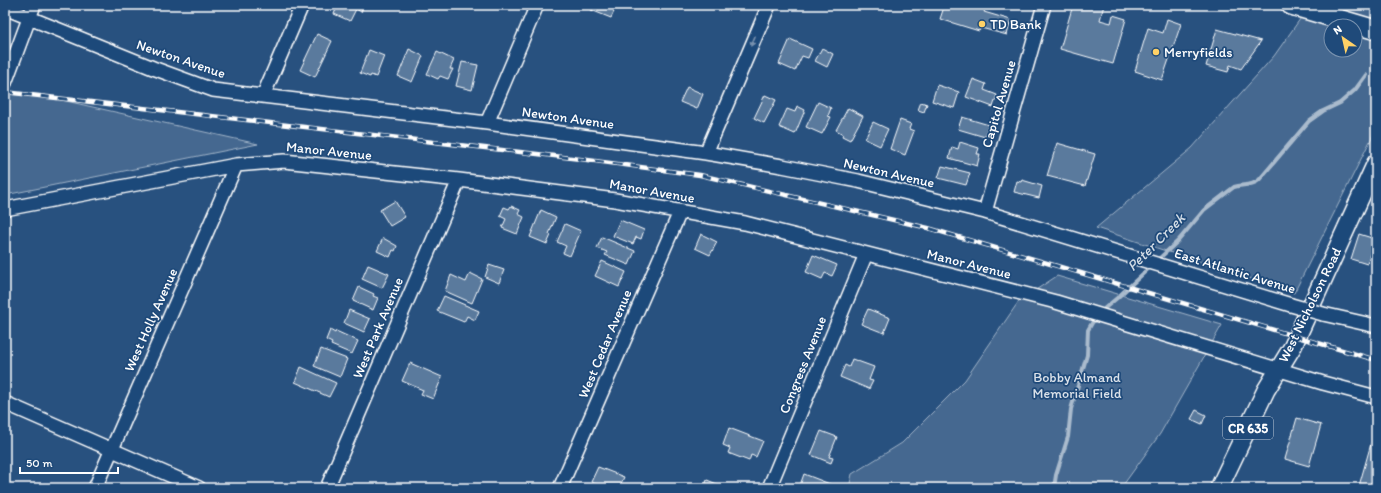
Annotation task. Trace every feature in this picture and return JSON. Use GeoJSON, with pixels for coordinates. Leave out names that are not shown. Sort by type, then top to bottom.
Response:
{"type":"FeatureCollection","features":[{"type":"Feature","properties":{"kind":"highway"},"geometry":{"type":"LineString","coordinates":[[1291,5],[1376,30]]}},
{"type":"Feature","properties":{"kind":"main road","name":"West Nicholson Road"},"geometry":{"type":"LineString","coordinates":[[1219,488],[1266,390],[1293,346],[1376,163]]}},
{"type":"Feature","properties":{"kind":"street"},"geometry":{"type":"LineString","coordinates":[[5,83],[34,5]]}},
{"type":"Feature","properties":{"kind":"street"},"geometry":{"type":"LineString","coordinates":[[263,96],[302,5]]}},
{"type":"Feature","properties":{"kind":"street"},"geometry":{"type":"LineString","coordinates":[[486,123],[537,5]]}},
{"type":"Feature","properties":{"kind":"street"},"geometry":{"type":"LineString","coordinates":[[706,153],[769,5]]}},
{"type":"Feature","properties":{"kind":"street","name":"Capitol Avenue"},"geometry":{"type":"LineString","coordinates":[[985,212],[1044,5]]}},
{"type":"Feature","properties":{"kind":"street","name":"Newton Avenue"},"geometry":{"type":"LineString","coordinates":[[5,8],[153,68],[213,90],[486,123],[706,153],[782,166],[858,181],[985,212],[1131,256]]}},
{"type":"Feature","properties":{"kind":"street","name":"Manor Avenue"},"geometry":{"type":"LineString","coordinates":[[5,209],[236,165],[284,161],[459,180],[614,200],[745,223],[1056,302],[1279,370],[1376,397]]}},
{"type":"Feature","properties":{"kind":"street","name":"West Holly Avenue"},"geometry":{"type":"LineString","coordinates":[[95,488],[236,165]]}},
{"type":"Feature","properties":{"kind":"street","name":"West Park Avenue"},"geometry":{"type":"LineString","coordinates":[[327,488],[459,180]]}},
{"type":"Feature","properties":{"kind":"street","name":"West Cedar Avenue"},"geometry":{"type":"LineString","coordinates":[[560,488],[680,212]]}},
{"type":"Feature","properties":{"kind":"street","name":"Congress Avenue"},"geometry":{"type":"LineString","coordinates":[[770,488],[866,254]]}},
{"type":"Feature","properties":{"kind":"street","name":"East Atlantic Avenue"},"geometry":{"type":"LineString","coordinates":[[1131,256],[1291,305],[1376,326]]}},
{"type":"Feature","properties":{"kind":"street"},"geometry":{"type":"LineString","coordinates":[[5,403],[199,488]]}},
{"type":"Feature","properties":{"kind":"green space"},"geometry":{"type":"Polygon","coordinates":[[[1310,5],[1376,5],[1376,129],[1294,293],[1096,228],[1192,148],[1274,56],[1310,5]]]}},
{"type":"Feature","properties":{"kind":"green space"},"geometry":{"type":"Polygon","coordinates":[[[5,94],[48,97],[258,144],[5,195],[5,94]]]}},
{"type":"Feature","properties":{"kind":"green space","name":"Bobby Almand Memorial Field"},"geometry":{"type":"Polygon","coordinates":[[[1057,276],[1222,325],[1160,434],[1121,488],[849,488],[852,474],[902,443],[965,380],[1019,301],[1057,276]]]}},
{"type":"Feature","properties":{"kind":"building"},"geometry":{"type":"Polygon","coordinates":[[[338,5],[364,5],[361,12],[356,9],[350,21],[334,14],[338,5]]]}},
{"type":"Feature","properties":{"kind":"building"},"geometry":{"type":"Polygon","coordinates":[[[594,5],[617,5],[611,18],[591,10],[594,5]]]}},
{"type":"Feature","properties":{"kind":"building","name":"TD Bank"},"geometry":{"type":"Polygon","coordinates":[[[940,5],[987,5],[984,12],[1011,20],[1007,35],[981,28],[979,31],[940,19],[944,7],[940,5]]]}},
{"type":"Feature","properties":{"kind":"building"},"geometry":{"type":"Polygon","coordinates":[[[1073,5],[1104,5],[1100,20],[1111,23],[1113,15],[1126,19],[1113,64],[1060,49],[1073,5]]]}},
{"type":"Feature","properties":{"kind":"building","name":"Merryfields"},"geometry":{"type":"Polygon","coordinates":[[[1167,19],[1181,24],[1162,80],[1135,71],[1148,28],[1163,33],[1167,19]]]}},
{"type":"Feature","properties":{"kind":"building"},"geometry":{"type":"Polygon","coordinates":[[[1217,29],[1261,41],[1241,69],[1230,65],[1228,72],[1206,66],[1217,29]]]}},
{"type":"Feature","properties":{"kind":"building"},"geometry":{"type":"Polygon","coordinates":[[[317,34],[332,41],[315,77],[300,70],[317,34]]]}},
{"type":"Feature","properties":{"kind":"building"},"geometry":{"type":"Polygon","coordinates":[[[790,39],[812,49],[808,58],[802,56],[795,71],[779,64],[790,39]]]}},
{"type":"Feature","properties":{"kind":"building"},"geometry":{"type":"Polygon","coordinates":[[[822,48],[833,54],[827,67],[815,61],[822,48]]]}},
{"type":"Feature","properties":{"kind":"building"},"geometry":{"type":"Polygon","coordinates":[[[409,49],[423,56],[412,82],[398,76],[409,49]]]}},
{"type":"Feature","properties":{"kind":"building"},"geometry":{"type":"Polygon","coordinates":[[[369,50],[384,56],[376,77],[371,75],[370,77],[360,73],[369,50]]]}},
{"type":"Feature","properties":{"kind":"building"},"geometry":{"type":"Polygon","coordinates":[[[437,52],[454,60],[450,69],[453,69],[448,79],[440,76],[438,79],[427,74],[437,52]]]}},
{"type":"Feature","properties":{"kind":"building"},"geometry":{"type":"Polygon","coordinates":[[[462,62],[478,65],[472,90],[456,86],[462,62]]]}},
{"type":"Feature","properties":{"kind":"building"},"geometry":{"type":"Polygon","coordinates":[[[973,79],[986,84],[984,90],[997,95],[993,107],[966,97],[973,79]]]}},
{"type":"Feature","properties":{"kind":"building"},"geometry":{"type":"Polygon","coordinates":[[[937,85],[959,92],[954,108],[932,101],[937,85]]]}},
{"type":"Feature","properties":{"kind":"building"},"geometry":{"type":"Polygon","coordinates":[[[687,87],[703,94],[697,109],[680,102],[687,87]]]}},
{"type":"Feature","properties":{"kind":"building"},"geometry":{"type":"Polygon","coordinates":[[[765,95],[776,100],[764,123],[754,118],[765,95]]]}},
{"type":"Feature","properties":{"kind":"building"},"geometry":{"type":"Polygon","coordinates":[[[818,102],[831,108],[828,116],[831,117],[822,134],[806,127],[818,102]]]}},
{"type":"Feature","properties":{"kind":"building"},"geometry":{"type":"Polygon","coordinates":[[[921,102],[927,104],[924,112],[918,110],[921,102]]]}},
{"type":"Feature","properties":{"kind":"building"},"geometry":{"type":"Polygon","coordinates":[[[797,106],[805,110],[795,134],[779,127],[787,109],[795,112],[797,106]]]}},
{"type":"Feature","properties":{"kind":"building"},"geometry":{"type":"Polygon","coordinates":[[[848,108],[863,116],[850,140],[842,136],[843,134],[836,130],[848,108]]]}},
{"type":"Feature","properties":{"kind":"building"},"geometry":{"type":"Polygon","coordinates":[[[962,117],[989,125],[985,137],[958,129],[962,117]]]}},
{"type":"Feature","properties":{"kind":"building"},"geometry":{"type":"Polygon","coordinates":[[[900,120],[911,124],[909,129],[914,131],[905,155],[890,149],[900,120]]]}},
{"type":"Feature","properties":{"kind":"building"},"geometry":{"type":"Polygon","coordinates":[[[873,122],[888,129],[880,146],[865,139],[873,122]]]}},
{"type":"Feature","properties":{"kind":"building"},"geometry":{"type":"Polygon","coordinates":[[[960,142],[979,148],[977,154],[980,154],[977,166],[949,158],[952,147],[958,149],[960,142]]]}},
{"type":"Feature","properties":{"kind":"building"},"geometry":{"type":"Polygon","coordinates":[[[1057,143],[1095,154],[1085,186],[1047,176],[1057,143]]]}},
{"type":"Feature","properties":{"kind":"building"},"geometry":{"type":"Polygon","coordinates":[[[942,166],[970,173],[966,185],[938,178],[942,166]]]}},
{"type":"Feature","properties":{"kind":"building"},"geometry":{"type":"Polygon","coordinates":[[[1022,180],[1042,186],[1039,198],[1014,192],[1017,181],[1021,182],[1022,180]]]}},
{"type":"Feature","properties":{"kind":"building"},"geometry":{"type":"Polygon","coordinates":[[[395,201],[405,217],[390,226],[380,210],[395,201]]]}},
{"type":"Feature","properties":{"kind":"building"},"geometry":{"type":"Polygon","coordinates":[[[511,206],[520,210],[518,214],[524,217],[517,234],[502,228],[506,219],[500,216],[504,207],[509,209],[511,206]]]}},
{"type":"Feature","properties":{"kind":"building"},"geometry":{"type":"Polygon","coordinates":[[[541,210],[556,217],[549,234],[551,235],[547,244],[530,237],[541,210]]]}},
{"type":"Feature","properties":{"kind":"building"},"geometry":{"type":"Polygon","coordinates":[[[620,220],[644,230],[641,239],[636,237],[633,244],[613,236],[620,220]]]}},
{"type":"Feature","properties":{"kind":"building"},"geometry":{"type":"Polygon","coordinates":[[[565,224],[581,231],[570,256],[563,253],[566,246],[557,242],[565,224]]]}},
{"type":"Feature","properties":{"kind":"building"},"geometry":{"type":"Polygon","coordinates":[[[701,234],[717,242],[710,255],[695,248],[701,234]]]}},
{"type":"Feature","properties":{"kind":"building"},"geometry":{"type":"Polygon","coordinates":[[[1359,234],[1375,239],[1367,264],[1351,259],[1359,234]]]}},
{"type":"Feature","properties":{"kind":"building"},"geometry":{"type":"Polygon","coordinates":[[[602,237],[635,251],[629,265],[605,255],[607,252],[597,248],[602,237]]]}},
{"type":"Feature","properties":{"kind":"building"},"geometry":{"type":"Polygon","coordinates":[[[383,238],[397,246],[395,251],[393,250],[390,257],[377,251],[383,238]]]}},
{"type":"Feature","properties":{"kind":"building"},"geometry":{"type":"Polygon","coordinates":[[[813,255],[837,265],[832,276],[825,273],[822,279],[806,272],[813,255]]]}},
{"type":"Feature","properties":{"kind":"building"},"geometry":{"type":"Polygon","coordinates":[[[602,261],[626,272],[619,287],[595,276],[602,261]]]}},
{"type":"Feature","properties":{"kind":"building"},"geometry":{"type":"Polygon","coordinates":[[[368,265],[389,274],[382,288],[362,279],[368,265]]]}},
{"type":"Feature","properties":{"kind":"building"},"geometry":{"type":"Polygon","coordinates":[[[489,265],[504,270],[499,283],[485,277],[489,265]]]}},
{"type":"Feature","properties":{"kind":"building"},"geometry":{"type":"Polygon","coordinates":[[[470,273],[482,279],[472,303],[445,291],[451,275],[466,282],[470,273]]]}},
{"type":"Feature","properties":{"kind":"building"},"geometry":{"type":"Polygon","coordinates":[[[359,287],[374,294],[373,296],[378,298],[373,310],[353,301],[359,287]]]}},
{"type":"Feature","properties":{"kind":"building"},"geometry":{"type":"Polygon","coordinates":[[[444,296],[479,311],[475,320],[467,316],[464,322],[437,311],[444,296]]]}},
{"type":"Feature","properties":{"kind":"building"},"geometry":{"type":"Polygon","coordinates":[[[868,309],[890,318],[884,333],[861,324],[868,309]]]}},
{"type":"Feature","properties":{"kind":"building"},"geometry":{"type":"Polygon","coordinates":[[[349,310],[370,319],[364,332],[344,323],[349,310]]]}},
{"type":"Feature","properties":{"kind":"building"},"geometry":{"type":"Polygon","coordinates":[[[330,330],[335,333],[336,331],[358,341],[352,354],[331,345],[332,343],[326,340],[330,330]]]}},
{"type":"Feature","properties":{"kind":"building"},"geometry":{"type":"Polygon","coordinates":[[[321,349],[347,359],[340,377],[314,366],[321,349]]]}},
{"type":"Feature","properties":{"kind":"building"},"geometry":{"type":"Polygon","coordinates":[[[852,359],[874,367],[869,380],[873,381],[869,389],[840,377],[845,365],[849,367],[852,359]]]}},
{"type":"Feature","properties":{"kind":"building"},"geometry":{"type":"Polygon","coordinates":[[[410,363],[442,377],[433,399],[421,394],[423,390],[402,381],[410,363]]]}},
{"type":"Feature","properties":{"kind":"building"},"geometry":{"type":"Polygon","coordinates":[[[301,367],[336,383],[329,397],[295,382],[301,367]]]}},
{"type":"Feature","properties":{"kind":"building"},"geometry":{"type":"Polygon","coordinates":[[[1196,410],[1206,415],[1202,424],[1191,419],[1196,410]]]}},
{"type":"Feature","properties":{"kind":"building"},"geometry":{"type":"Polygon","coordinates":[[[1297,418],[1321,425],[1309,466],[1285,459],[1297,418]]]}},
{"type":"Feature","properties":{"kind":"building"},"geometry":{"type":"Polygon","coordinates":[[[1376,426],[1376,488],[1367,488],[1359,486],[1376,426]]]}},
{"type":"Feature","properties":{"kind":"building"},"geometry":{"type":"Polygon","coordinates":[[[729,428],[763,441],[756,457],[751,455],[749,461],[728,453],[730,448],[723,445],[729,428]]]}},
{"type":"Feature","properties":{"kind":"building"},"geometry":{"type":"Polygon","coordinates":[[[821,431],[837,437],[829,457],[833,458],[831,463],[811,455],[821,431]]]}},
{"type":"Feature","properties":{"kind":"building"},"geometry":{"type":"Polygon","coordinates":[[[598,467],[624,477],[619,488],[605,488],[591,482],[598,467]]]}},
{"type":"Feature","properties":{"kind":"building"},"geometry":{"type":"Polygon","coordinates":[[[804,474],[835,486],[834,488],[799,488],[804,474]]]}},
{"type":"Feature","properties":{"kind":"building"},"geometry":{"type":"Polygon","coordinates":[[[707,480],[727,488],[704,488],[707,480]]]}},
{"type":"Feature","properties":{"kind":"waterway","name":"Peter Creek"},"geometry":{"type":"LineString","coordinates":[[1054,488],[1056,475],[1068,437],[1071,409],[1087,355],[1088,330],[1092,323],[1105,308],[1178,241],[1204,210],[1234,187],[1250,184],[1259,180],[1309,121],[1323,111],[1340,103],[1355,90],[1366,75]]}},
{"type":"Feature","properties":{"kind":"railway"},"geometry":{"type":"LineString","coordinates":[[5,92],[580,159],[700,175],[928,228],[1376,360]]}},
{"type":"Feature","properties":{"kind":"place","name":"TD Bank"},"geometry":{"type":"Point","coordinates":[982,24]}},
{"type":"Feature","properties":{"kind":"place","name":"Merryfields"},"geometry":{"type":"Point","coordinates":[1156,52]}}]}
